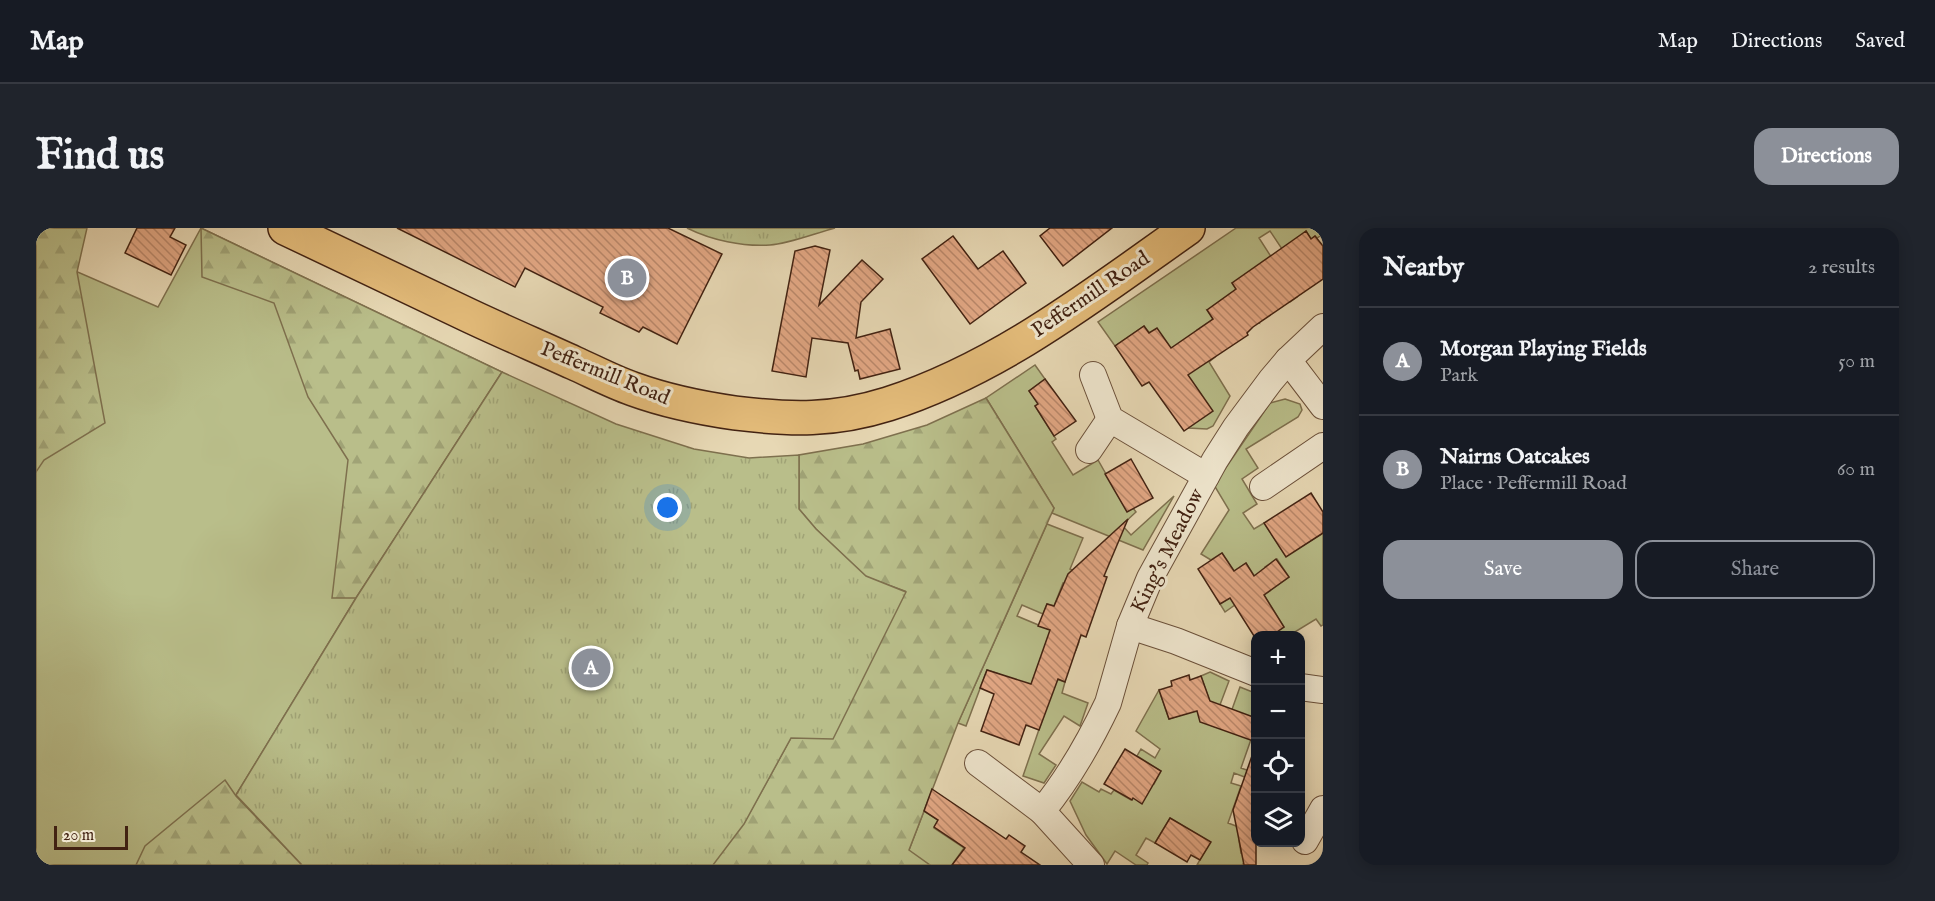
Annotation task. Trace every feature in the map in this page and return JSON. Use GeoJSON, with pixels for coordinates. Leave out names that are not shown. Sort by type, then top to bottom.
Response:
{"type":"FeatureCollection","features":[{"type":"Feature","properties":{"kind":"main road","name":"Peffermill Road"},"geometry":{"type":"LineString","coordinates":[[285,228],[632,389],[706,409],[781,418],[852,414],[886,405],[950,380],[1040,332],[1188,228]]}},
{"type":"Feature","properties":{"kind":"street","name":"King's Meadow"},"geometry":{"type":"LineString","coordinates":[[1042,811],[1076,763],[1103,714],[1130,626],[1150,578],[1206,476],[1249,408],[1288,360],[1323,327]]}},
{"type":"Feature","properties":{"kind":"street"},"geometry":{"type":"LineString","coordinates":[[1288,360],[1323,406]]}},
{"type":"Feature","properties":{"kind":"street"},"geometry":{"type":"LineString","coordinates":[[1089,450],[1110,418],[1093,375]]}},
{"type":"Feature","properties":{"kind":"street","name":"King's Meadow"},"geometry":{"type":"LineString","coordinates":[[1110,418],[1206,476]]}},
{"type":"Feature","properties":{"kind":"street"},"geometry":{"type":"LineString","coordinates":[[1263,487],[1323,446]]}},
{"type":"Feature","properties":{"kind":"street","name":"King's Meadow"},"geometry":{"type":"LineString","coordinates":[[1130,626],[1176,641],[1251,671]]}},
{"type":"Feature","properties":{"kind":"street"},"geometry":{"type":"LineString","coordinates":[[1305,688],[1323,690]]}},
{"type":"Feature","properties":{"kind":"street"},"geometry":{"type":"LineString","coordinates":[[978,763],[1042,811],[1091,865]]}},
{"type":"Feature","properties":{"kind":"street"},"geometry":{"type":"LineString","coordinates":[[1305,841],[1323,809]]}},
{"type":"Feature","properties":{"kind":"green space"},"geometry":{"type":"Polygon","coordinates":[[[36,228],[87,228],[77,272],[105,423],[44,460],[36,472],[36,228]]]}},
{"type":"Feature","properties":{"kind":"green space"},"geometry":{"type":"Polygon","coordinates":[[[201,228],[502,372],[356,598],[236,795],[302,865],[36,865],[36,331],[57,263],[158,307],[201,228]]]}},
{"type":"Feature","properties":{"kind":"green space"},"geometry":{"type":"Polygon","coordinates":[[[201,228],[502,372],[356,598],[332,598],[348,460],[308,397],[274,303],[202,277],[201,228]]]}},
{"type":"Feature","properties":{"kind":"green space"},"geometry":{"type":"Polygon","coordinates":[[[687,228],[835,228],[785,243],[749,245],[727,242],[687,228]]]}},
{"type":"Feature","properties":{"kind":"green space"},"geometry":{"type":"Polygon","coordinates":[[[1236,228],[1323,228],[1323,234],[1311,239],[1306,231],[1286,255],[1270,231],[1259,238],[1297,297],[1290,302],[1272,277],[1232,283],[1259,323],[1207,310],[1213,319],[1197,330],[1215,357],[1209,362],[1230,396],[1213,426],[1207,429],[1188,428],[1183,378],[1174,355],[1144,326],[1115,346],[1098,322],[1236,228]]]}},
{"type":"Feature","properties":{"kind":"green space"},"geometry":{"type":"Polygon","coordinates":[[[1035,365],[1045,379],[1029,391],[1035,399],[1055,393],[1035,406],[1056,439],[1052,442],[1073,475],[1098,460],[1127,511],[1133,508],[1136,512],[1122,525],[1131,535],[1174,496],[1143,550],[1052,513],[1054,508],[986,398],[1035,365]]]}},
{"type":"Feature","properties":{"kind":"green space"},"geometry":{"type":"Polygon","coordinates":[[[502,372],[616,424],[694,449],[749,458],[799,455],[799,509],[816,529],[866,576],[906,592],[833,739],[791,738],[744,824],[713,865],[302,865],[236,795],[356,598],[502,372]]]}},
{"type":"Feature","properties":{"kind":"green space"},"geometry":{"type":"Polygon","coordinates":[[[986,398],[1054,508],[958,723],[909,850],[930,865],[665,865],[744,823],[791,738],[905,591],[866,577],[816,529],[799,509],[799,455],[863,444],[927,425],[986,398]]]}},
{"type":"Feature","properties":{"kind":"green space"},"geometry":{"type":"Polygon","coordinates":[[[1285,399],[1300,404],[1302,410],[1298,417],[1246,449],[1258,468],[1242,479],[1257,504],[1243,513],[1254,529],[1264,523],[1286,556],[1323,533],[1323,625],[1321,626],[1316,619],[1296,631],[1278,631],[1284,627],[1264,595],[1289,577],[1277,559],[1265,567],[1273,578],[1225,612],[1220,604],[1245,588],[1255,577],[1246,563],[1234,571],[1222,553],[1211,560],[1201,554],[1229,510],[1214,485],[1270,403],[1285,399]]]}},
{"type":"Feature","properties":{"kind":"green space"},"geometry":{"type":"Polygon","coordinates":[[[1047,524],[1083,538],[1070,569],[1104,584],[1092,595],[1063,583],[1054,606],[1047,604],[1043,614],[1022,605],[1017,616],[1079,642],[1076,650],[1047,640],[1036,672],[1065,682],[1062,693],[1088,703],[1080,726],[1064,716],[1039,754],[1056,765],[1044,783],[1023,776],[1045,712],[999,674],[987,670],[966,726],[958,723],[1047,524]]]}},
{"type":"Feature","properties":{"kind":"green space"},"geometry":{"type":"Polygon","coordinates":[[[1210,672],[1229,681],[1212,726],[1225,729],[1240,687],[1251,691],[1251,739],[1241,768],[1251,772],[1251,779],[1234,773],[1231,783],[1241,786],[1228,823],[1251,832],[1251,838],[1239,840],[1241,853],[1254,852],[1242,865],[1197,865],[1210,842],[1170,818],[1155,843],[1146,838],[1136,855],[1148,863],[1147,865],[1136,865],[1115,851],[1107,864],[1086,835],[1070,801],[1082,782],[1099,792],[1101,789],[1111,794],[1114,790],[1131,800],[1144,778],[1154,784],[1161,771],[1137,756],[1141,749],[1155,758],[1160,749],[1136,731],[1159,690],[1169,719],[1211,705],[1201,676],[1210,672]]]}},
{"type":"Feature","properties":{"kind":"green space"},"geometry":{"type":"Polygon","coordinates":[[[225,780],[236,796],[302,865],[136,865],[145,846],[225,780]]]}},
{"type":"Feature","properties":{"kind":"green space"},"geometry":{"type":"Polygon","coordinates":[[[924,811],[938,820],[934,828],[964,848],[952,865],[879,865],[909,850],[924,811]]]}},
{"type":"Feature","properties":{"kind":"building"},"geometry":{"type":"Polygon","coordinates":[[[137,228],[175,228],[170,237],[186,245],[171,275],[125,253],[137,228]]]}},
{"type":"Feature","properties":{"kind":"building"},"geometry":{"type":"Polygon","coordinates":[[[397,228],[668,228],[722,254],[677,344],[643,327],[639,332],[600,313],[603,307],[525,268],[515,287],[397,228]]]}},
{"type":"Feature","properties":{"kind":"building"},"geometry":{"type":"Polygon","coordinates":[[[1050,228],[1112,228],[1063,266],[1040,236],[1050,228]]]}},
{"type":"Feature","properties":{"kind":"building"},"geometry":{"type":"Polygon","coordinates":[[[1306,231],[1311,239],[1315,236],[1323,246],[1323,279],[1253,327],[1247,333],[1248,335],[1188,375],[1213,411],[1184,431],[1149,382],[1142,386],[1115,346],[1144,326],[1149,333],[1157,328],[1171,348],[1213,319],[1207,310],[1236,289],[1232,283],[1306,231]]]}},
{"type":"Feature","properties":{"kind":"building"},"geometry":{"type":"Polygon","coordinates":[[[953,236],[978,269],[1003,251],[1026,283],[970,324],[922,259],[953,236]]]}},
{"type":"Feature","properties":{"kind":"building"},"geometry":{"type":"Polygon","coordinates":[[[815,246],[830,250],[819,305],[862,260],[883,279],[861,302],[856,338],[890,329],[900,369],[860,379],[858,370],[855,371],[848,343],[812,338],[806,377],[772,371],[795,251],[815,246]]]}},
{"type":"Feature","properties":{"kind":"building"},"geometry":{"type":"Polygon","coordinates":[[[1045,379],[1076,421],[1054,436],[1035,406],[1038,404],[1029,391],[1045,379]]]}},
{"type":"Feature","properties":{"kind":"building"},"geometry":{"type":"Polygon","coordinates":[[[1131,459],[1153,498],[1127,512],[1105,474],[1131,459]]]}},
{"type":"Feature","properties":{"kind":"building"},"geometry":{"type":"Polygon","coordinates":[[[1311,493],[1323,512],[1323,533],[1286,557],[1264,523],[1311,493]]]}},
{"type":"Feature","properties":{"kind":"building"},"geometry":{"type":"Polygon","coordinates":[[[1128,519],[1104,576],[1107,577],[1086,637],[1081,635],[1065,682],[1058,679],[1039,730],[1026,725],[1019,745],[981,731],[994,694],[980,688],[987,670],[1031,684],[1050,630],[1038,626],[1047,604],[1054,606],[1068,574],[1128,519]]]}},
{"type":"Feature","properties":{"kind":"building"},"geometry":{"type":"Polygon","coordinates":[[[1222,553],[1234,571],[1246,563],[1254,576],[1276,559],[1289,577],[1264,595],[1284,627],[1278,631],[1251,631],[1230,598],[1220,604],[1198,569],[1222,553]]]}},
{"type":"Feature","properties":{"kind":"building"},"geometry":{"type":"Polygon","coordinates":[[[1189,675],[1190,680],[1201,676],[1210,701],[1251,716],[1251,740],[1200,722],[1197,711],[1169,719],[1159,690],[1172,686],[1171,681],[1189,675]]]}},
{"type":"Feature","properties":{"kind":"building"},"geometry":{"type":"Polygon","coordinates":[[[1125,749],[1161,771],[1142,804],[1104,784],[1125,749]]]}},
{"type":"Feature","properties":{"kind":"building"},"geometry":{"type":"Polygon","coordinates":[[[1251,759],[1251,847],[1256,847],[1256,865],[1244,865],[1233,810],[1251,759]]]}},
{"type":"Feature","properties":{"kind":"building"},"geometry":{"type":"Polygon","coordinates":[[[932,789],[1006,839],[1009,835],[1025,846],[1021,852],[1040,865],[952,865],[965,848],[934,827],[938,820],[924,811],[932,789]]]}},
{"type":"Feature","properties":{"kind":"building"},"geometry":{"type":"Polygon","coordinates":[[[1170,818],[1211,842],[1200,860],[1191,855],[1187,862],[1155,843],[1170,818]]]}},
{"type":"Feature","properties":{"kind":"place","name":"Nairns Oatcakes"},"geometry":{"type":"Point","coordinates":[627,278]}},
{"type":"Feature","properties":{"kind":"place","name":"Morgan Playing Fields"},"geometry":{"type":"Point","coordinates":[591,668]}}]}
